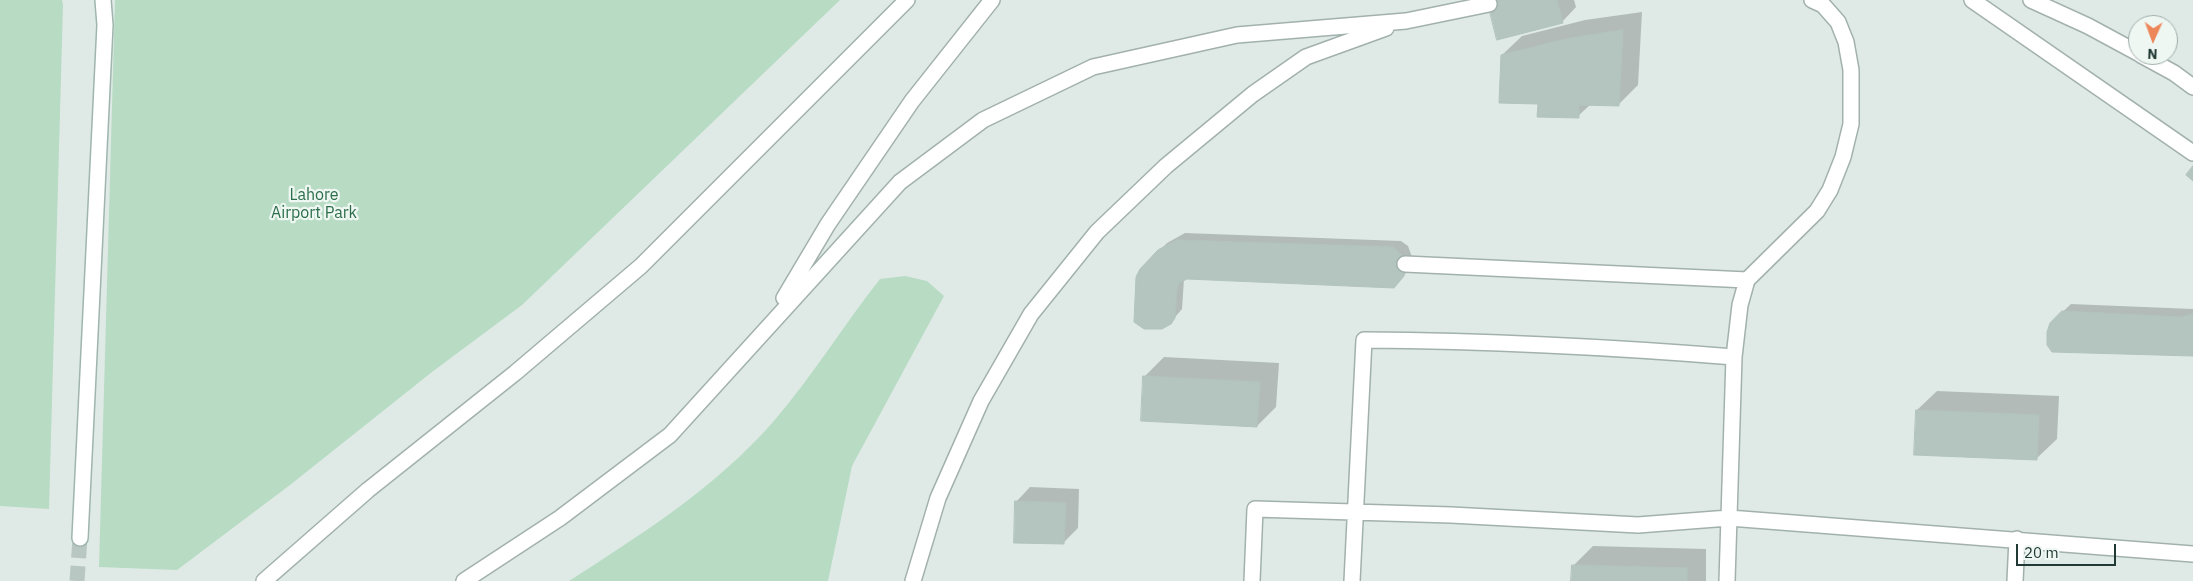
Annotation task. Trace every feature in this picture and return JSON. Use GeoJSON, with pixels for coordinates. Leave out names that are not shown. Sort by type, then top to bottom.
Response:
{"type":"FeatureCollection","features":[{"type":"Feature","properties":{"kind":"street"},"geometry":{"type":"LineString","coordinates":[[80,538],[104,35],[103,0]]}},
{"type":"Feature","properties":{"kind":"street"},"geometry":{"type":"LineString","coordinates":[[264,581],[368,490],[515,374],[641,266],[907,0]]}},
{"type":"Feature","properties":{"kind":"street"},"geometry":{"type":"LineString","coordinates":[[770,323],[828,224],[912,101],[992,0]]}},
{"type":"Feature","properties":{"kind":"street"},"geometry":{"type":"LineString","coordinates":[[1727,581],[1734,357],[1740,305],[1747,280],[1818,211],[1830,190],[1844,157],[1851,124],[1851,70],[1846,42],[1838,22],[1823,6],[1812,0]]}},
{"type":"Feature","properties":{"kind":"street"},"geometry":{"type":"LineString","coordinates":[[1972,0],[2193,153]]}},
{"type":"Feature","properties":{"kind":"street"},"geometry":{"type":"LineString","coordinates":[[2032,0],[2088,26],[2128,48]]}},
{"type":"Feature","properties":{"kind":"street"},"geometry":{"type":"LineString","coordinates":[[464,581],[560,518],[670,435],[900,182],[983,120],[1092,67],[1237,35],[1406,21],[1489,4]]}},
{"type":"Feature","properties":{"kind":"street"},"geometry":{"type":"LineString","coordinates":[[913,581],[938,498],[981,401],[1032,314],[1097,232],[1166,166],[1253,94],[1306,58],[1406,21]]}},
{"type":"Feature","properties":{"kind":"street"},"geometry":{"type":"LineString","coordinates":[[2160,65],[2193,87]]}},
{"type":"Feature","properties":{"kind":"street"},"geometry":{"type":"LineString","coordinates":[[1405,264],[1747,280]]}},
{"type":"Feature","properties":{"kind":"street"},"geometry":{"type":"LineString","coordinates":[[1352,581],[1357,513],[1364,340],[1457,341],[1646,350],[1734,357]]}},
{"type":"Feature","properties":{"kind":"street"},"geometry":{"type":"LineString","coordinates":[[1252,581],[1255,509],[1460,515],[1638,525],[1729,518],[2193,554]]}},
{"type":"Feature","properties":{"kind":"street"},"geometry":{"type":"LineString","coordinates":[[2015,581],[2017,539]]}},
{"type":"Feature","properties":{"kind":"green space"},"geometry":{"type":"Polygon","coordinates":[[[0,0],[62,0],[63,5],[49,509],[0,506],[0,0]]]}},
{"type":"Feature","properties":{"kind":"green space","name":"Lahore Airport Park"},"geometry":{"type":"Polygon","coordinates":[[[115,0],[840,0],[522,305],[432,372],[290,485],[177,570],[99,567],[115,0]]]}},
{"type":"Feature","properties":{"kind":"green space"},"geometry":{"type":"Polygon","coordinates":[[[905,276],[927,281],[944,296],[852,466],[828,581],[569,581],[677,509],[727,468],[751,446],[787,405],[880,279],[905,276]]]}},
{"type":"Feature","properties":{"kind":"building"},"geometry":{"type":"Polygon","coordinates":[[[1487,0],[1557,0],[1563,23],[1497,40],[1487,0]]]}},
{"type":"Feature","properties":{"kind":"building"},"geometry":{"type":"Polygon","coordinates":[[[1623,30],[1619,106],[1579,105],[1579,118],[1537,117],[1538,104],[1499,103],[1501,55],[1565,39],[1623,30]]]}},
{"type":"Feature","properties":{"kind":"building"},"geometry":{"type":"Polygon","coordinates":[[[2193,166],[2193,181],[2186,175],[2193,166]]]}},
{"type":"Feature","properties":{"kind":"building"},"geometry":{"type":"Polygon","coordinates":[[[1177,240],[1393,247],[1401,254],[1405,264],[1404,276],[1394,288],[1187,279],[1179,283],[1177,288],[1175,318],[1171,324],[1162,329],[1144,329],[1134,322],[1136,277],[1140,269],[1158,250],[1177,240]]]}},
{"type":"Feature","properties":{"kind":"building"},"geometry":{"type":"Polygon","coordinates":[[[2062,311],[2181,317],[2193,314],[2193,356],[2052,352],[2047,345],[2047,332],[2050,323],[2062,311]]]}},
{"type":"Feature","properties":{"kind":"building"},"geometry":{"type":"Polygon","coordinates":[[[1143,376],[1260,382],[1257,427],[1141,421],[1143,376]]]}},
{"type":"Feature","properties":{"kind":"building"},"geometry":{"type":"Polygon","coordinates":[[[1916,410],[2039,415],[2037,460],[1914,455],[1916,410]]]}},
{"type":"Feature","properties":{"kind":"building"},"geometry":{"type":"Polygon","coordinates":[[[1015,501],[1066,503],[1064,544],[1014,543],[1015,501]]]}},
{"type":"Feature","properties":{"kind":"building"},"geometry":{"type":"Polygon","coordinates":[[[1572,565],[1687,568],[1687,581],[1571,581],[1572,565]]]}},
{"type":"Feature","properties":{"kind":"tunnel"},"geometry":{"type":"LineString","coordinates":[[77,581],[80,538]]}}]}
